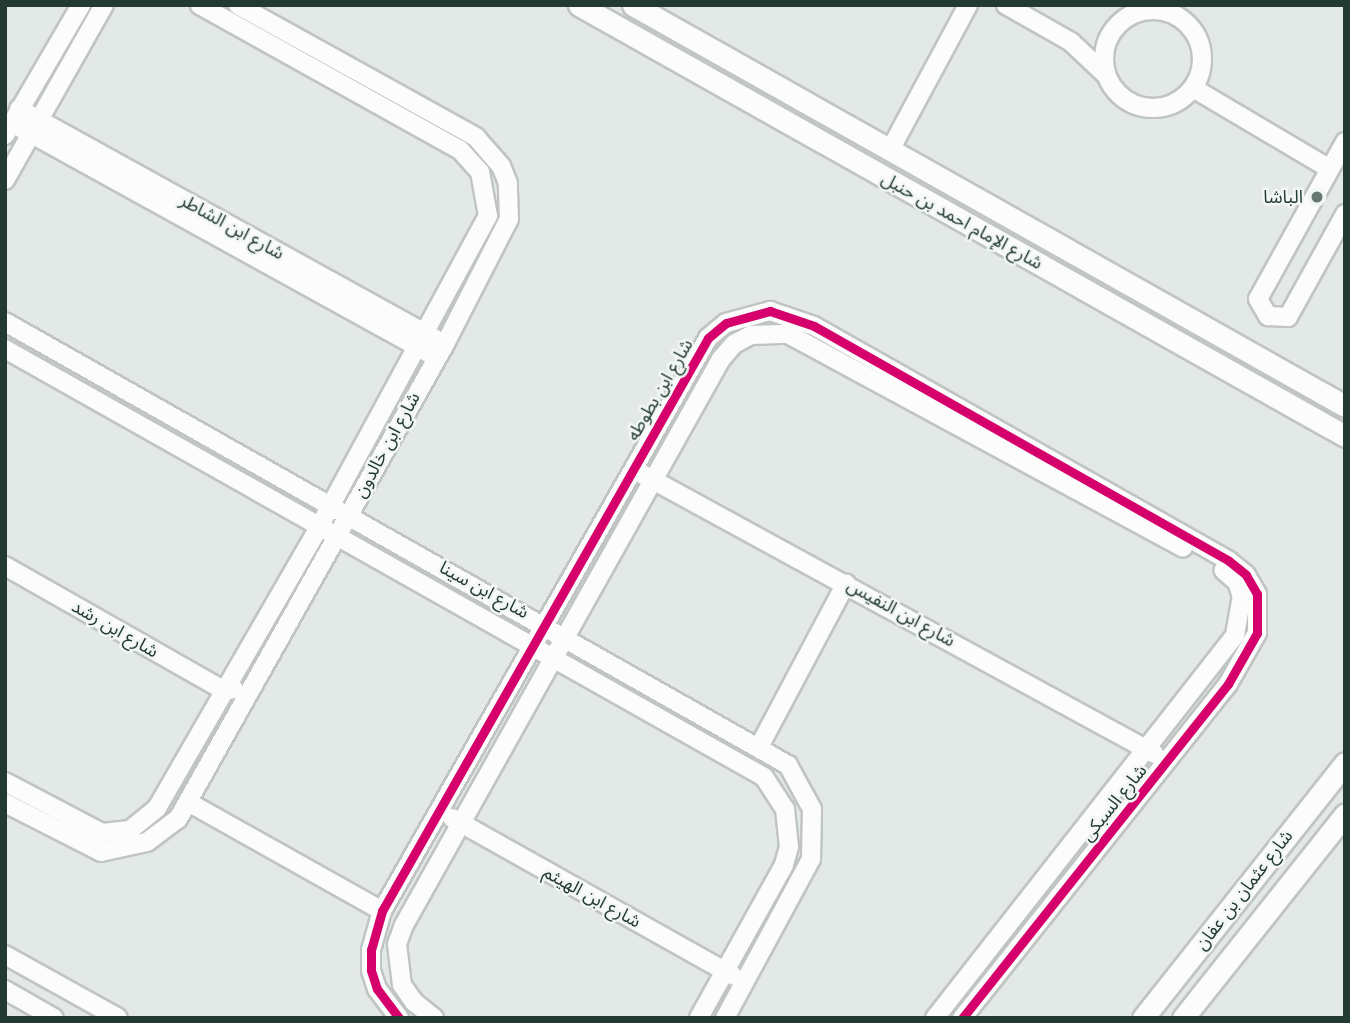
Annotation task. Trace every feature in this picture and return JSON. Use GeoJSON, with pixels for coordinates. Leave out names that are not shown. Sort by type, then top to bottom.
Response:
{"type":"FeatureCollection","features":[{"type":"Feature","properties":{"kind":"street"},"geometry":{"type":"LineString","coordinates":[[12,122],[81,5]]}},
{"type":"Feature","properties":{"kind":"street"},"geometry":{"type":"LineString","coordinates":[[5,180],[104,5]]}},
{"type":"Feature","properties":{"kind":"street","name":"شارع ابن خالدون"},"geometry":{"type":"LineString","coordinates":[[5,782],[102,833],[130,830],[146,821],[168,793],[319,527],[488,216],[480,172],[447,142],[200,5]]}},
{"type":"Feature","properties":{"kind":"street","name":"شارع ابن خالدون"},"geometry":{"type":"LineString","coordinates":[[5,803],[101,852],[147,842],[177,819],[441,351],[509,219],[510,201],[501,166],[476,137],[238,5]]}},
{"type":"Feature","properties":{"kind":"street","name":"شارع الإمام احمد بن حنبل"},"geometry":{"type":"LineString","coordinates":[[579,5],[1345,436]]}},
{"type":"Feature","properties":{"kind":"street","name":"شارع الإمام احمد بن حنبل"},"geometry":{"type":"LineString","coordinates":[[633,5],[1345,406]]}},
{"type":"Feature","properties":{"kind":"street"},"geometry":{"type":"LineString","coordinates":[[890,150],[968,5]]}},
{"type":"Feature","properties":{"kind":"street"},"geometry":{"type":"LineString","coordinates":[[1006,5],[1071,42],[1106,75],[1121,96],[1145,108],[1172,104],[1193,88],[1202,59],[1193,30],[1168,12],[1138,11],[1118,5]]}},
{"type":"Feature","properties":{"kind":"street"},"geometry":{"type":"LineString","coordinates":[[1106,75],[1103,55],[1109,36],[1121,21],[1138,11]]}},
{"type":"Feature","properties":{"kind":"street"},"geometry":{"type":"LineString","coordinates":[[258,38],[267,21]]}},
{"type":"Feature","properties":{"kind":"street"},"geometry":{"type":"LineString","coordinates":[[687,66],[701,44]]}},
{"type":"Feature","properties":{"kind":"street"},"geometry":{"type":"LineString","coordinates":[[1193,88],[1331,169]]}},
{"type":"Feature","properties":{"kind":"street","name":"شارع ابن الشاطر"},"geometry":{"type":"LineString","coordinates":[[12,122],[35,127],[441,351]]}},
{"type":"Feature","properties":{"kind":"street"},"geometry":{"type":"LineString","coordinates":[[1345,142],[1258,299],[1268,316],[1287,317],[1345,214]]}},
{"type":"Feature","properties":{"kind":"street","name":"شارع ابن بطوطه"},"geometry":{"type":"LineString","coordinates":[[399,1018],[377,989],[371,970],[371,950],[382,911],[708,338],[726,323],[770,311],[804,321],[1226,572],[1249,595]]}},
{"type":"Feature","properties":{"kind":"street","name":"شارع ابن سينا"},"geometry":{"type":"LineString","coordinates":[[5,322],[760,745],[788,765],[803,785],[812,809],[814,842],[804,874],[725,1018]]}},
{"type":"Feature","properties":{"kind":"street","name":"شارع ابن بطوطه"},"geometry":{"type":"LineString","coordinates":[[434,1018],[414,1002],[402,985],[397,944],[460,822],[552,656],[721,359],[734,344],[769,331],[797,338],[1016,448]]}},
{"type":"Feature","properties":{"kind":"street"},"geometry":{"type":"LineString","coordinates":[[1222,365],[1233,344]]}},
{"type":"Feature","properties":{"kind":"street","name":"شارع ابن سينا"},"geometry":{"type":"LineString","coordinates":[[5,349],[748,767],[776,792],[789,827],[784,865],[699,1018]]}},
{"type":"Feature","properties":{"kind":"street"},"geometry":{"type":"LineString","coordinates":[[1252,382],[1264,360]]}},
{"type":"Feature","properties":{"kind":"street","name":"شارع ابن النفيس"},"geometry":{"type":"LineString","coordinates":[[633,469],[846,583],[1167,761]]}},
{"type":"Feature","properties":{"kind":"street","name":"شارع ابن رشد"},"geometry":{"type":"LineString","coordinates":[[5,566],[225,691],[230,705],[239,710]]}},
{"type":"Feature","properties":{"kind":"street"},"geometry":{"type":"LineString","coordinates":[[760,745],[846,583]]}},
{"type":"Feature","properties":{"kind":"street","name":"شارع السبكى"},"geometry":{"type":"LineString","coordinates":[[935,1018],[1235,635],[1249,595]]}},
{"type":"Feature","properties":{"kind":"street","name":"شارع السبكى"},"geometry":{"type":"LineString","coordinates":[[962,1018],[1167,761],[1252,645],[1259,620],[1249,595]]}},
{"type":"Feature","properties":{"kind":"street","name":"شارع ابن رشد"},"geometry":{"type":"LineString","coordinates":[[225,691],[237,688],[248,693]]}},
{"type":"Feature","properties":{"kind":"street","name":"شارع عثمان بن عفان"},"geometry":{"type":"LineString","coordinates":[[1143,1018],[1345,763]]}},
{"type":"Feature","properties":{"kind":"street"},"geometry":{"type":"LineString","coordinates":[[188,802],[382,911]]}},
{"type":"Feature","properties":{"kind":"street","name":"شارع ابن الهيثم"},"geometry":{"type":"LineString","coordinates":[[439,810],[745,983]]}},
{"type":"Feature","properties":{"kind":"street","name":"شارع عثمان بن عفان"},"geometry":{"type":"LineString","coordinates":[[1183,1018],[1345,814]]}},
{"type":"Feature","properties":{"kind":"street"},"geometry":{"type":"LineString","coordinates":[[5,955],[118,1018]]}},
{"type":"Feature","properties":{"kind":"street"},"geometry":{"type":"LineString","coordinates":[[5,990],[54,1018]]}},
{"type":"Feature","properties":{"kind":"cycle path"},"geometry":{"type":"LineString","coordinates":[[399,1018],[377,989],[371,970],[371,950],[382,911],[708,338],[726,323],[770,311],[814,326],[1229,561],[1246,575],[1257,594],[1257,633],[1228,684],[962,1018]]}},
{"type":"Feature","properties":{"kind":"place","name":"الباشا"},"geometry":{"type":"Point","coordinates":[1317,197]}}]}
